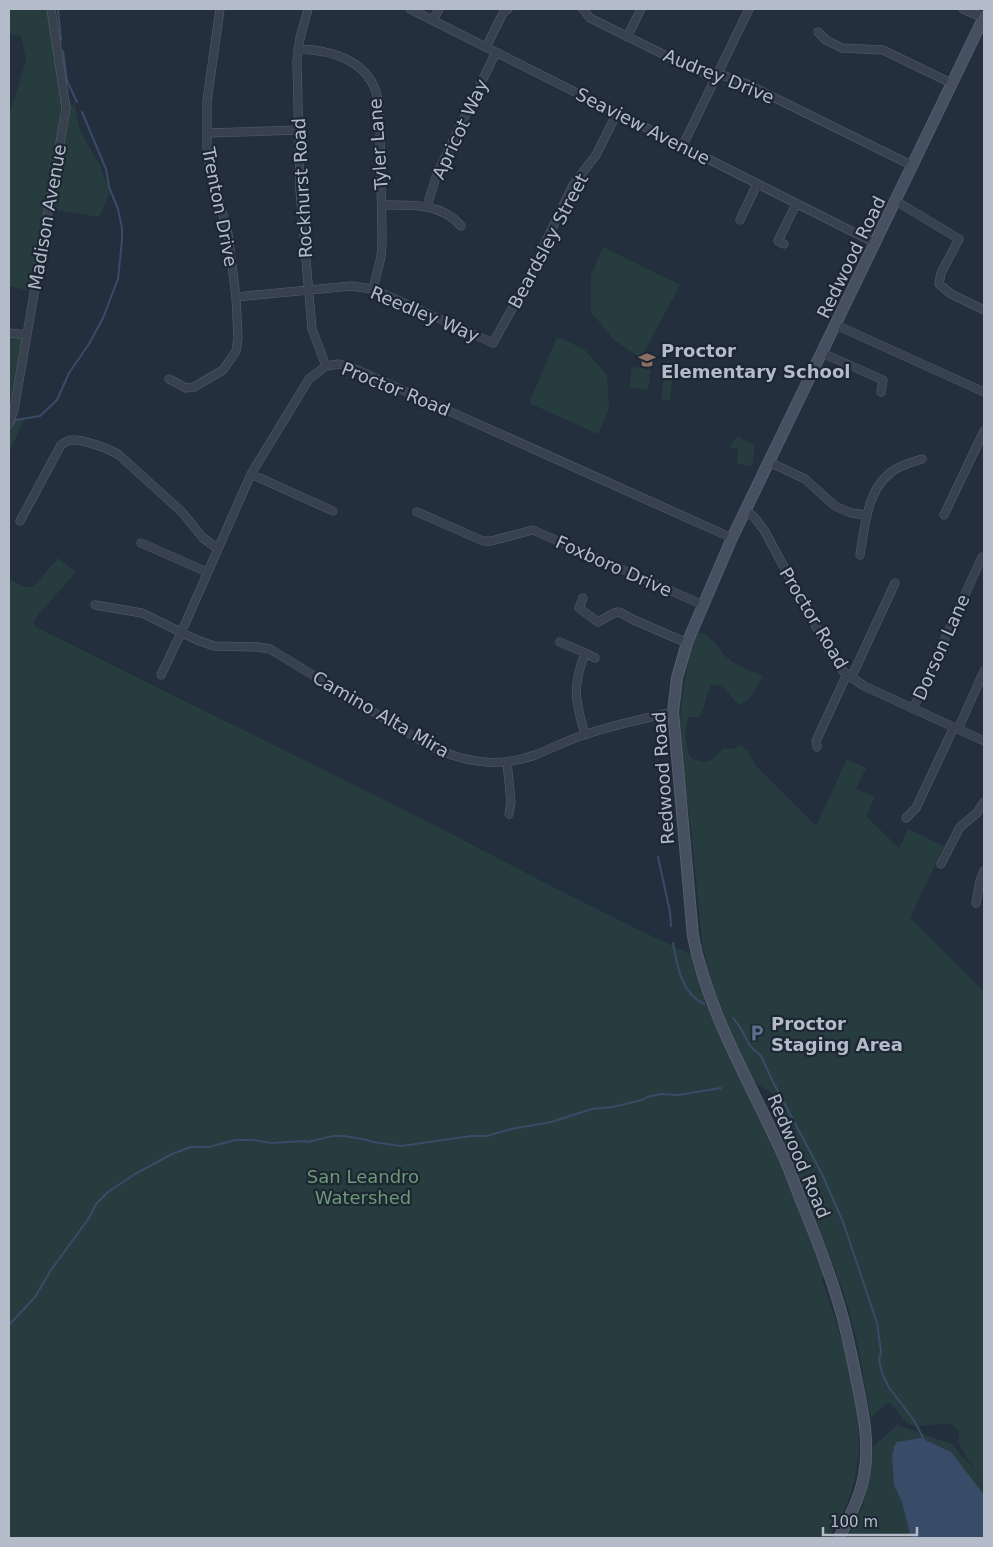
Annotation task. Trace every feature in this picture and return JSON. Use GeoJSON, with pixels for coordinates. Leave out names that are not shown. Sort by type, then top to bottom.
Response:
{"type":"FeatureCollection","features":[{"type":"Feature","properties":{"kind":"main road","name":"Redwood Road"},"geometry":{"type":"LineString","coordinates":[[839,1538],[856,1503],[864,1476],[865,1462],[864,1417],[852,1355],[835,1292],[810,1222],[778,1144],[713,1005],[697,957],[693,936],[673,712],[678,673],[687,643],[732,538],[984,18]]}},
{"type":"Feature","properties":{"kind":"street","name":"Madison Avenue"},"geometry":{"type":"LineString","coordinates":[[9,423],[14,410],[66,108],[51,9]]}},
{"type":"Feature","properties":{"kind":"street","name":"Trenton Drive"},"geometry":{"type":"LineString","coordinates":[[169,379],[186,388],[194,387],[223,370],[231,361],[236,351],[238,338],[236,297],[228,234],[209,163],[207,133],[207,101],[220,9]]}},
{"type":"Feature","properties":{"kind":"street","name":"Rockhurst Road"},"geometry":{"type":"LineString","coordinates":[[308,9],[298,49],[297,61],[301,197],[313,334],[326,366]]}},
{"type":"Feature","properties":{"kind":"street","name":"Seaview Avenue"},"geometry":{"type":"LineString","coordinates":[[410,9],[875,243]]}},
{"type":"Feature","properties":{"kind":"street"},"geometry":{"type":"LineString","coordinates":[[433,20],[439,9]]}},
{"type":"Feature","properties":{"kind":"street"},"geometry":{"type":"LineString","coordinates":[[486,48],[503,14],[508,9]]}},
{"type":"Feature","properties":{"kind":"street","name":"Audrey Drive"},"geometry":{"type":"LineString","coordinates":[[583,9],[590,18],[695,70],[725,76],[747,84],[913,166]]}},
{"type":"Feature","properties":{"kind":"street"},"geometry":{"type":"LineString","coordinates":[[627,36],[641,9]]}},
{"type":"Feature","properties":{"kind":"street"},"geometry":{"type":"LineString","coordinates":[[682,145],[749,9]]}},
{"type":"Feature","properties":{"kind":"street"},"geometry":{"type":"LineString","coordinates":[[963,9],[984,18]]}},
{"type":"Feature","properties":{"kind":"street"},"geometry":{"type":"LineString","coordinates":[[818,32],[826,40],[842,48],[883,50],[953,84]]}},
{"type":"Feature","properties":{"kind":"street","name":"Tyler Lane"},"geometry":{"type":"LineString","coordinates":[[298,49],[324,52],[346,58],[357,64],[371,81],[378,101],[382,257],[373,289]]}},
{"type":"Feature","properties":{"kind":"street","name":"Apricot Way"},"geometry":{"type":"LineString","coordinates":[[427,206],[437,174],[496,52]]}},
{"type":"Feature","properties":{"kind":"street","name":"Beardsley Street"},"geometry":{"type":"LineString","coordinates":[[493,343],[524,287],[574,185],[596,155],[618,113]]}},
{"type":"Feature","properties":{"kind":"street"},"geometry":{"type":"LineString","coordinates":[[207,133],[298,130]]}},
{"type":"Feature","properties":{"kind":"street"},"geometry":{"type":"LineString","coordinates":[[740,220],[757,184]]}},
{"type":"Feature","properties":{"kind":"street"},"geometry":{"type":"LineString","coordinates":[[896,201],[959,239],[941,273],[939,284],[951,294],[984,310]]}},
{"type":"Feature","properties":{"kind":"street"},"geometry":{"type":"LineString","coordinates":[[784,244],[778,241],[796,204]]}},
{"type":"Feature","properties":{"kind":"street"},"geometry":{"type":"LineString","coordinates":[[382,205],[427,206],[445,213],[455,219],[461,226]]}},
{"type":"Feature","properties":{"kind":"street","name":"Reedley Way"},"geometry":{"type":"LineString","coordinates":[[236,297],[351,286],[373,289],[493,343]]}},
{"type":"Feature","properties":{"kind":"street"},"geometry":{"type":"LineString","coordinates":[[836,325],[984,392]]}},
{"type":"Feature","properties":{"kind":"street"},"geometry":{"type":"LineString","coordinates":[[9,333],[27,335]]}},
{"type":"Feature","properties":{"kind":"street"},"geometry":{"type":"LineString","coordinates":[[822,353],[883,380],[881,392]]}},
{"type":"Feature","properties":{"kind":"street","name":"Proctor Road"},"geometry":{"type":"LineString","coordinates":[[161,675],[251,474],[309,379],[326,366],[339,364],[353,368],[732,538]]}},
{"type":"Feature","properties":{"kind":"street"},"geometry":{"type":"LineString","coordinates":[[944,515],[984,431]]}},
{"type":"Feature","properties":{"kind":"street"},"geometry":{"type":"LineString","coordinates":[[20,521],[61,445],[67,441],[74,440],[113,450],[182,512],[203,538],[218,548]]}},
{"type":"Feature","properties":{"kind":"street"},"geometry":{"type":"LineString","coordinates":[[860,555],[867,516],[874,494],[886,477],[901,466],[922,459]]}},
{"type":"Feature","properties":{"kind":"street"},"geometry":{"type":"LineString","coordinates":[[769,462],[805,479],[835,506],[850,513],[867,516]]}},
{"type":"Feature","properties":{"kind":"street"},"geometry":{"type":"LineString","coordinates":[[251,474],[333,511]]}},
{"type":"Feature","properties":{"kind":"street","name":"Proctor Road"},"geometry":{"type":"LineString","coordinates":[[745,510],[754,517],[764,530],[832,655],[849,676],[864,686],[984,741]]}},
{"type":"Feature","properties":{"kind":"street","name":"Foxboro Drive"},"geometry":{"type":"LineString","coordinates":[[416,512],[483,541],[490,541],[533,530],[702,605]]}},
{"type":"Feature","properties":{"kind":"street"},"geometry":{"type":"LineString","coordinates":[[141,542],[207,572]]}},
{"type":"Feature","properties":{"kind":"street","name":"Dorson Lane"},"geometry":{"type":"LineString","coordinates":[[913,709],[982,557]]}},
{"type":"Feature","properties":{"kind":"street"},"geometry":{"type":"LineString","coordinates":[[816,747],[816,741],[895,583]]}},
{"type":"Feature","properties":{"kind":"street"},"geometry":{"type":"LineString","coordinates":[[583,598],[579,608],[596,621],[601,621],[614,613],[620,612],[687,643]]}},
{"type":"Feature","properties":{"kind":"street","name":"Camino Alta Mira"},"geometry":{"type":"LineString","coordinates":[[95,605],[142,613],[181,633],[214,646],[258,646],[270,649],[428,745],[444,753],[476,762],[507,762],[534,755],[585,734],[673,712]]}},
{"type":"Feature","properties":{"kind":"street"},"geometry":{"type":"LineString","coordinates":[[560,642],[595,658]]}},
{"type":"Feature","properties":{"kind":"street"},"geometry":{"type":"LineString","coordinates":[[585,653],[575,689],[578,712],[585,734]]}},
{"type":"Feature","properties":{"kind":"street"},"geometry":{"type":"LineString","coordinates":[[906,818],[916,808],[984,671]]}},
{"type":"Feature","properties":{"kind":"street"},"geometry":{"type":"LineString","coordinates":[[507,762],[512,802],[509,814]]}},
{"type":"Feature","properties":{"kind":"street"},"geometry":{"type":"LineString","coordinates":[[941,864],[960,826],[977,813],[984,802]]}},
{"type":"Feature","properties":{"kind":"street"},"geometry":{"type":"LineString","coordinates":[[976,903],[984,871]]}},
{"type":"Feature","properties":{"kind":"green space"},"geometry":{"type":"Polygon","coordinates":[[[9,9],[48,9],[62,106],[60,108],[51,177],[31,291],[9,286],[9,109],[11,109],[26,58],[21,36],[9,34],[9,9]]]}},
{"type":"Feature","properties":{"kind":"green space"},"geometry":{"type":"Polygon","coordinates":[[[69,105],[75,105],[80,131],[100,165],[110,193],[99,217],[51,209],[69,105]]]}},
{"type":"Feature","properties":{"kind":"green space"},"geometry":{"type":"Polygon","coordinates":[[[603,247],[680,285],[641,358],[614,340],[591,312],[591,276],[603,247]]]}},
{"type":"Feature","properties":{"kind":"green space"},"geometry":{"type":"Polygon","coordinates":[[[9,329],[25,331],[9,409],[9,329]]]}},
{"type":"Feature","properties":{"kind":"green space"},"geometry":{"type":"Polygon","coordinates":[[[557,337],[584,349],[607,375],[609,409],[598,434],[529,403],[557,337]]]}},
{"type":"Feature","properties":{"kind":"green space"},"geometry":{"type":"Polygon","coordinates":[[[632,367],[651,369],[648,390],[629,387],[632,367]]]}},
{"type":"Feature","properties":{"kind":"green space"},"geometry":{"type":"Polygon","coordinates":[[[665,371],[673,372],[670,401],[661,399],[665,371]]]}},
{"type":"Feature","properties":{"kind":"green space"},"geometry":{"type":"Polygon","coordinates":[[[9,416],[24,420],[9,452],[9,416]]]}},
{"type":"Feature","properties":{"kind":"green space"},"geometry":{"type":"Polygon","coordinates":[[[738,436],[755,446],[752,466],[737,464],[738,449],[729,447],[738,436]]]}},
{"type":"Feature","properties":{"kind":"green space","name":"San Leandro Watershed"},"geometry":{"type":"Polygon","coordinates":[[[58,558],[76,572],[33,621],[34,626],[378,797],[605,913],[697,957],[830,1275],[822,1278],[849,1369],[858,1430],[858,1460],[852,1489],[841,1516],[826,1538],[9,1538],[9,579],[25,587],[33,587],[58,558]]]}},
{"type":"Feature","properties":{"kind":"green space"},"geometry":{"type":"Polygon","coordinates":[[[701,633],[710,638],[726,656],[741,667],[763,676],[750,698],[741,705],[724,688],[711,685],[699,717],[689,717],[687,722],[686,743],[691,758],[707,762],[724,748],[732,749],[741,745],[748,751],[756,766],[816,826],[847,759],[866,768],[856,789],[875,797],[866,816],[899,848],[908,829],[944,846],[910,918],[984,992],[984,1538],[847,1538],[863,1506],[874,1446],[897,1425],[952,1444],[982,1478],[967,1459],[959,1443],[959,1431],[954,1426],[942,1423],[923,1426],[911,1425],[904,1421],[889,1403],[884,1405],[872,1417],[857,1343],[846,1301],[777,1123],[784,1118],[783,1104],[752,1079],[715,994],[702,940],[683,771],[680,720],[689,658],[697,634],[701,633]]]}},
{"type":"Feature","properties":{"kind":"water"},"geometry":{"type":"Polygon","coordinates":[[[921,1438],[951,1452],[984,1495],[984,1538],[911,1538],[902,1502],[894,1485],[892,1454],[897,1442],[921,1438]]]}},
{"type":"Feature","properties":{"kind":"waterway"},"geometry":{"type":"LineString","coordinates":[[58,9],[61,40]]}},
{"type":"Feature","properties":{"kind":"waterway"},"geometry":{"type":"LineString","coordinates":[[63,51],[67,81],[77,102]]}},
{"type":"Feature","properties":{"kind":"waterway"},"geometry":{"type":"LineString","coordinates":[[9,429],[16,420],[40,416],[57,400],[69,373],[89,344],[103,318],[118,279],[122,240],[122,228],[118,209],[109,187],[106,169],[82,112]]}},
{"type":"Feature","properties":{"kind":"waterway"},"geometry":{"type":"LineString","coordinates":[[658,857],[670,912],[671,926]]}},
{"type":"Feature","properties":{"kind":"waterway"},"geometry":{"type":"LineString","coordinates":[[673,943],[681,978],[685,986],[696,999],[704,1004]]}},
{"type":"Feature","properties":{"kind":"waterway"},"geometry":{"type":"LineString","coordinates":[[733,1018],[750,1046],[761,1056],[822,1174],[843,1222],[876,1320]]}},
{"type":"Feature","properties":{"kind":"waterway"},"geometry":{"type":"LineString","coordinates":[[9,1325],[35,1297],[51,1270],[89,1218],[96,1204],[108,1192],[135,1174],[172,1154],[191,1147],[209,1147],[235,1140],[272,1143],[308,1142],[333,1136],[344,1136],[401,1146],[471,1136],[487,1136],[511,1129],[551,1122],[592,1109],[613,1107],[661,1094],[678,1095],[721,1088]]}},
{"type":"Feature","properties":{"kind":"waterway"},"geometry":{"type":"LineString","coordinates":[[877,1322],[881,1352],[879,1360],[882,1373],[888,1386],[915,1422],[925,1442]]}},
{"type":"Feature","properties":{"kind":"place","name":"Proctor Elementary School"},"geometry":{"type":"Point","coordinates":[647,360]}},
{"type":"Feature","properties":{"kind":"place","name":"Proctor Staging Area"},"geometry":{"type":"Point","coordinates":[757,1033]}}]}
